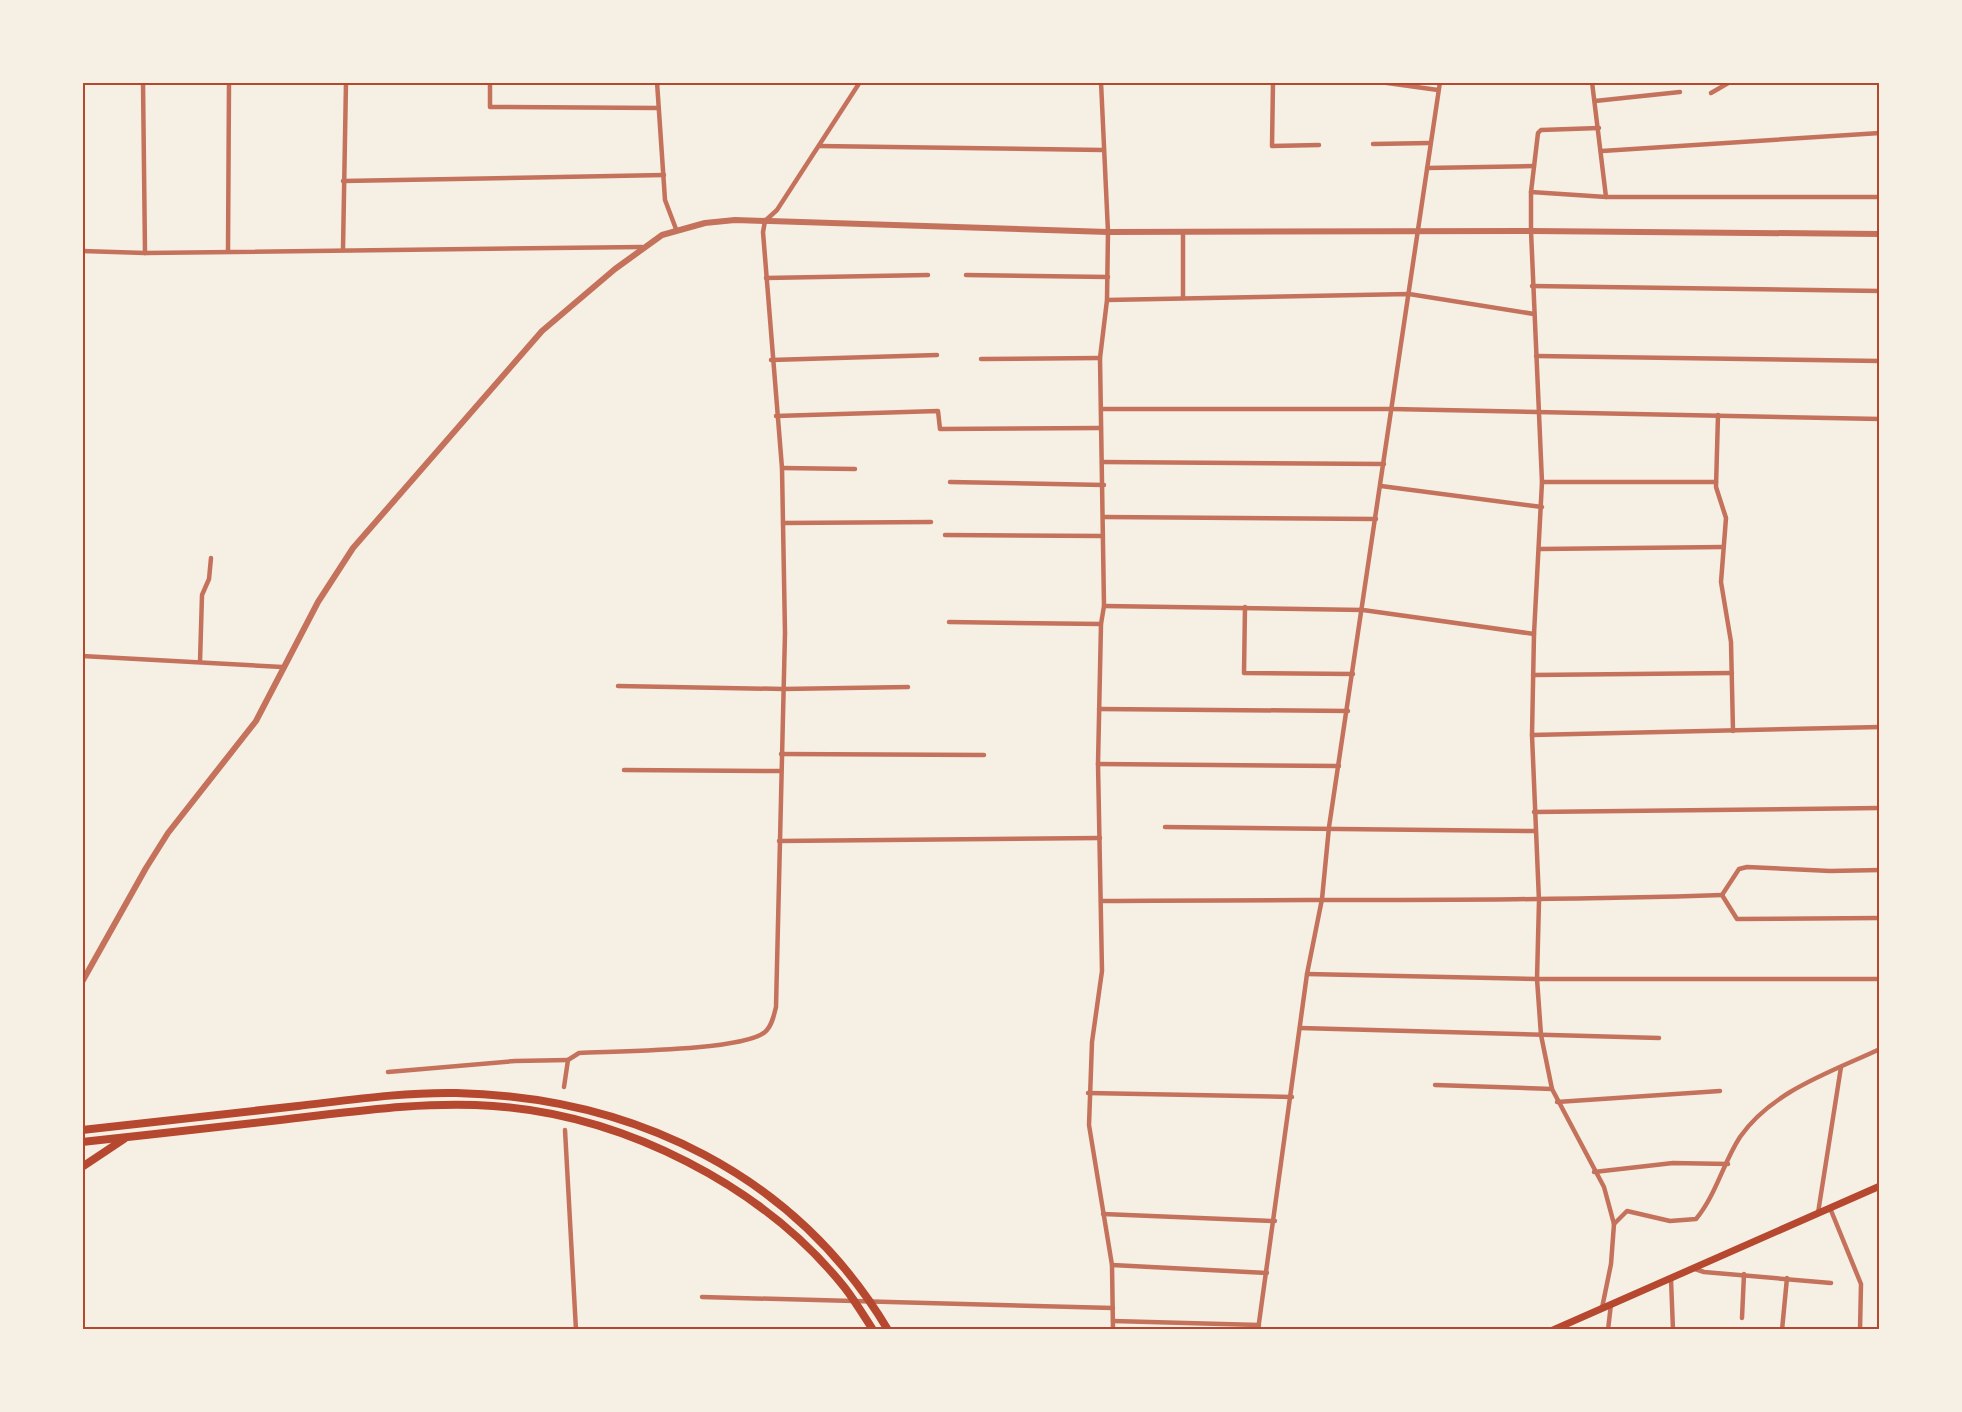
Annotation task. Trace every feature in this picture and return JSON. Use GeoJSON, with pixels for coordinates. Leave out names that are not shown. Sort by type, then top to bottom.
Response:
{"type":"FeatureCollection","features":[{"type":"Feature","properties":{"kind":"highway"},"geometry":{"type":"LineString","coordinates":[[82,1130],[364,1099],[455,1093],[529,1098],[575,1106],[656,1130],[726,1166],[768,1194],[807,1227],[840,1260],[869,1298],[888,1329]]}},
{"type":"Feature","properties":{"kind":"highway"},"geometry":{"type":"LineString","coordinates":[[82,1142],[364,1109],[456,1105],[531,1110],[583,1120],[655,1145],[716,1178],[766,1212],[832,1272],[873,1329]]}},
{"type":"Feature","properties":{"kind":"highway"},"geometry":{"type":"LineString","coordinates":[[82,1167],[127,1137]]}},
{"type":"Feature","properties":{"kind":"main road"},"geometry":{"type":"LineString","coordinates":[[1553,1329],[1695,1269],[1880,1186]]}},
{"type":"Feature","properties":{"kind":"street"},"geometry":{"type":"LineString","coordinates":[[143,82],[145,253]]}},
{"type":"Feature","properties":{"kind":"street"},"geometry":{"type":"LineString","coordinates":[[228,251],[229,82]]}},
{"type":"Feature","properties":{"kind":"street"},"geometry":{"type":"LineString","coordinates":[[343,249],[346,82]]}},
{"type":"Feature","properties":{"kind":"street"},"geometry":{"type":"LineString","coordinates":[[490,82],[490,107],[658,108]]}},
{"type":"Feature","properties":{"kind":"street"},"geometry":{"type":"LineString","coordinates":[[657,82],[665,200],[676,229]]}},
{"type":"Feature","properties":{"kind":"street"},"geometry":{"type":"LineString","coordinates":[[388,1072],[515,1061],[568,1060],[579,1053],[738,1044],[767,1031],[776,1007],[783,689],[783,523],[782,468],[771,360],[763,232],[765,222],[777,210],[860,82]]}},
{"type":"Feature","properties":{"kind":"street"},"geometry":{"type":"LineString","coordinates":[[1101,82],[1108,232],[1107,300],[1100,358],[1104,485],[1104,606],[1101,624],[1098,764],[1102,971],[1092,1042],[1088,1093],[1089,1125],[1112,1265],[1113,1329]]}},
{"type":"Feature","properties":{"kind":"street"},"geometry":{"type":"LineString","coordinates":[[1273,82],[1272,147],[1319,145]]}},
{"type":"Feature","properties":{"kind":"street"},"geometry":{"type":"LineString","coordinates":[[1380,82],[1438,90]]}},
{"type":"Feature","properties":{"kind":"street"},"geometry":{"type":"LineString","coordinates":[[1113,1321],[1259,1327],[1307,974],[1323,899],[1329,827],[1440,82]]}},
{"type":"Feature","properties":{"kind":"street"},"geometry":{"type":"LineString","coordinates":[[1592,82],[1606,197]]}},
{"type":"Feature","properties":{"kind":"street"},"geometry":{"type":"LineString","coordinates":[[1711,93],[1730,82]]}},
{"type":"Feature","properties":{"kind":"street"},"geometry":{"type":"LineString","coordinates":[[1595,101],[1680,92]]}},
{"type":"Feature","properties":{"kind":"street"},"geometry":{"type":"LineString","coordinates":[[1599,128],[1541,130],[1538,134],[1531,192],[1530,231],[1542,482],[1534,634],[1532,735],[1539,901],[1537,979],[1541,1035],[1552,1089],[1604,1188],[1614,1224],[1611,1264],[1602,1308]]}},
{"type":"Feature","properties":{"kind":"street"},"geometry":{"type":"LineString","coordinates":[[1602,150],[1880,133]]}},
{"type":"Feature","properties":{"kind":"street"},"geometry":{"type":"LineString","coordinates":[[1373,144],[1431,143]]}},
{"type":"Feature","properties":{"kind":"street"},"geometry":{"type":"LineString","coordinates":[[819,147],[1103,150]]}},
{"type":"Feature","properties":{"kind":"street"},"geometry":{"type":"LineString","coordinates":[[1427,168],[1534,166]]}},
{"type":"Feature","properties":{"kind":"street"},"geometry":{"type":"LineString","coordinates":[[343,181],[664,175]]}},
{"type":"Feature","properties":{"kind":"street"},"geometry":{"type":"LineString","coordinates":[[1531,192],[1606,197],[1880,197]]}},
{"type":"Feature","properties":{"kind":"street"},"geometry":{"type":"LineString","coordinates":[[82,982],[168,833],[256,721],[282,667],[318,602],[353,548],[542,331],[642,247],[676,229],[720,221],[1108,232],[1530,231],[1880,234]]}},
{"type":"Feature","properties":{"kind":"street"},"geometry":{"type":"LineString","coordinates":[[1182,232],[1183,298]]}},
{"type":"Feature","properties":{"kind":"street"},"geometry":{"type":"LineString","coordinates":[[82,251],[145,253],[642,247]]}},
{"type":"Feature","properties":{"kind":"street"},"geometry":{"type":"LineString","coordinates":[[766,278],[928,275]]}},
{"type":"Feature","properties":{"kind":"street"},"geometry":{"type":"LineString","coordinates":[[966,275],[1108,277]]}},
{"type":"Feature","properties":{"kind":"street"},"geometry":{"type":"LineString","coordinates":[[1532,286],[1880,291]]}},
{"type":"Feature","properties":{"kind":"street"},"geometry":{"type":"LineString","coordinates":[[1107,300],[1409,294],[1534,314]]}},
{"type":"Feature","properties":{"kind":"street"},"geometry":{"type":"LineString","coordinates":[[771,360],[937,355]]}},
{"type":"Feature","properties":{"kind":"street"},"geometry":{"type":"LineString","coordinates":[[1536,356],[1880,361]]}},
{"type":"Feature","properties":{"kind":"street"},"geometry":{"type":"LineString","coordinates":[[981,359],[1100,358]]}},
{"type":"Feature","properties":{"kind":"street"},"geometry":{"type":"LineString","coordinates":[[1102,409],[1392,410],[1880,419]]}},
{"type":"Feature","properties":{"kind":"street"},"geometry":{"type":"LineString","coordinates":[[776,416],[938,411],[940,429],[1101,428]]}},
{"type":"Feature","properties":{"kind":"street"},"geometry":{"type":"LineString","coordinates":[[1718,415],[1716,482],[1726,518],[1721,582],[1731,642],[1732,731]]}},
{"type":"Feature","properties":{"kind":"street"},"geometry":{"type":"LineString","coordinates":[[1102,462],[1384,464]]}},
{"type":"Feature","properties":{"kind":"street"},"geometry":{"type":"LineString","coordinates":[[782,468],[855,469]]}},
{"type":"Feature","properties":{"kind":"street"},"geometry":{"type":"LineString","coordinates":[[950,482],[1104,485]]}},
{"type":"Feature","properties":{"kind":"street"},"geometry":{"type":"LineString","coordinates":[[1542,482],[1716,482]]}},
{"type":"Feature","properties":{"kind":"street"},"geometry":{"type":"LineString","coordinates":[[1381,486],[1542,507]]}},
{"type":"Feature","properties":{"kind":"street"},"geometry":{"type":"LineString","coordinates":[[1104,517],[1376,519]]}},
{"type":"Feature","properties":{"kind":"street"},"geometry":{"type":"LineString","coordinates":[[783,523],[931,522]]}},
{"type":"Feature","properties":{"kind":"street"},"geometry":{"type":"LineString","coordinates":[[945,535],[1103,536]]}},
{"type":"Feature","properties":{"kind":"street"},"geometry":{"type":"LineString","coordinates":[[1540,549],[1723,547]]}},
{"type":"Feature","properties":{"kind":"street"},"geometry":{"type":"LineString","coordinates":[[200,662],[202,595],[208,579],[211,558]]}},
{"type":"Feature","properties":{"kind":"street"},"geometry":{"type":"LineString","coordinates":[[1104,606],[1363,610],[1534,634]]}},
{"type":"Feature","properties":{"kind":"street"},"geometry":{"type":"LineString","coordinates":[[1245,607],[1244,673],[1353,674]]}},
{"type":"Feature","properties":{"kind":"street"},"geometry":{"type":"LineString","coordinates":[[949,622],[1101,624]]}},
{"type":"Feature","properties":{"kind":"street"},"geometry":{"type":"LineString","coordinates":[[82,656],[282,667]]}},
{"type":"Feature","properties":{"kind":"street"},"geometry":{"type":"LineString","coordinates":[[1533,675],[1732,673]]}},
{"type":"Feature","properties":{"kind":"street"},"geometry":{"type":"LineString","coordinates":[[618,686],[783,689],[908,687]]}},
{"type":"Feature","properties":{"kind":"street"},"geometry":{"type":"LineString","coordinates":[[1099,709],[1347,711]]}},
{"type":"Feature","properties":{"kind":"street"},"geometry":{"type":"LineString","coordinates":[[1532,735],[1880,727]]}},
{"type":"Feature","properties":{"kind":"street"},"geometry":{"type":"LineString","coordinates":[[781,754],[984,755]]}},
{"type":"Feature","properties":{"kind":"street"},"geometry":{"type":"LineString","coordinates":[[1098,764],[1339,766]]}},
{"type":"Feature","properties":{"kind":"street"},"geometry":{"type":"LineString","coordinates":[[624,770],[781,771]]}},
{"type":"Feature","properties":{"kind":"street"},"geometry":{"type":"LineString","coordinates":[[1534,812],[1880,808]]}},
{"type":"Feature","properties":{"kind":"street"},"geometry":{"type":"LineString","coordinates":[[1165,827],[1535,831]]}},
{"type":"Feature","properties":{"kind":"street"},"geometry":{"type":"LineString","coordinates":[[780,841],[1100,838]]}},
{"type":"Feature","properties":{"kind":"street"},"geometry":{"type":"LineString","coordinates":[[1722,895],[1739,869],[1747,867],[1830,871],[1880,870]]}},
{"type":"Feature","properties":{"kind":"street"},"geometry":{"type":"LineString","coordinates":[[1101,901],[1323,899],[1539,901],[1722,895]]}},
{"type":"Feature","properties":{"kind":"street"},"geometry":{"type":"LineString","coordinates":[[1722,895],[1737,919],[1880,918]]}},
{"type":"Feature","properties":{"kind":"street"},"geometry":{"type":"LineString","coordinates":[[1307,974],[1537,979],[1880,979]]}},
{"type":"Feature","properties":{"kind":"street"},"geometry":{"type":"LineString","coordinates":[[1300,1028],[1659,1038]]}},
{"type":"Feature","properties":{"kind":"street"},"geometry":{"type":"LineString","coordinates":[[1614,1224],[1627,1211],[1670,1221],[1696,1219],[1706,1208],[1738,1140],[1753,1119],[1773,1101],[1880,1049]]}},
{"type":"Feature","properties":{"kind":"street"},"geometry":{"type":"LineString","coordinates":[[564,1087],[568,1060]]}},
{"type":"Feature","properties":{"kind":"street"},"geometry":{"type":"LineString","coordinates":[[1818,1213],[1842,1067]]}},
{"type":"Feature","properties":{"kind":"street"},"geometry":{"type":"LineString","coordinates":[[1435,1085],[1552,1089]]}},
{"type":"Feature","properties":{"kind":"street"},"geometry":{"type":"LineString","coordinates":[[1557,1102],[1720,1091]]}},
{"type":"Feature","properties":{"kind":"street"},"geometry":{"type":"LineString","coordinates":[[1088,1093],[1292,1097]]}},
{"type":"Feature","properties":{"kind":"street"},"geometry":{"type":"LineString","coordinates":[[565,1130],[576,1329]]}},
{"type":"Feature","properties":{"kind":"street"},"geometry":{"type":"LineString","coordinates":[[1594,1172],[1673,1164],[1728,1164]]}},
{"type":"Feature","properties":{"kind":"street"},"geometry":{"type":"LineString","coordinates":[[1830,1208],[1862,1284],[1860,1329]]}},
{"type":"Feature","properties":{"kind":"street"},"geometry":{"type":"LineString","coordinates":[[1103,1214],[1275,1221]]}},
{"type":"Feature","properties":{"kind":"street"},"geometry":{"type":"LineString","coordinates":[[1112,1265],[1267,1273]]}},
{"type":"Feature","properties":{"kind":"street"},"geometry":{"type":"LineString","coordinates":[[1695,1269],[1704,1272],[1831,1283]]}},
{"type":"Feature","properties":{"kind":"street"},"geometry":{"type":"LineString","coordinates":[[1742,1318],[1744,1274]]}},
{"type":"Feature","properties":{"kind":"street"},"geometry":{"type":"LineString","coordinates":[[1782,1329],[1787,1278]]}},
{"type":"Feature","properties":{"kind":"street"},"geometry":{"type":"LineString","coordinates":[[1671,1279],[1673,1329]]}},
{"type":"Feature","properties":{"kind":"street"},"geometry":{"type":"LineString","coordinates":[[702,1297],[1113,1308]]}},
{"type":"Feature","properties":{"kind":"street"},"geometry":{"type":"LineString","coordinates":[[1608,1329],[1611,1304]]}}]}
